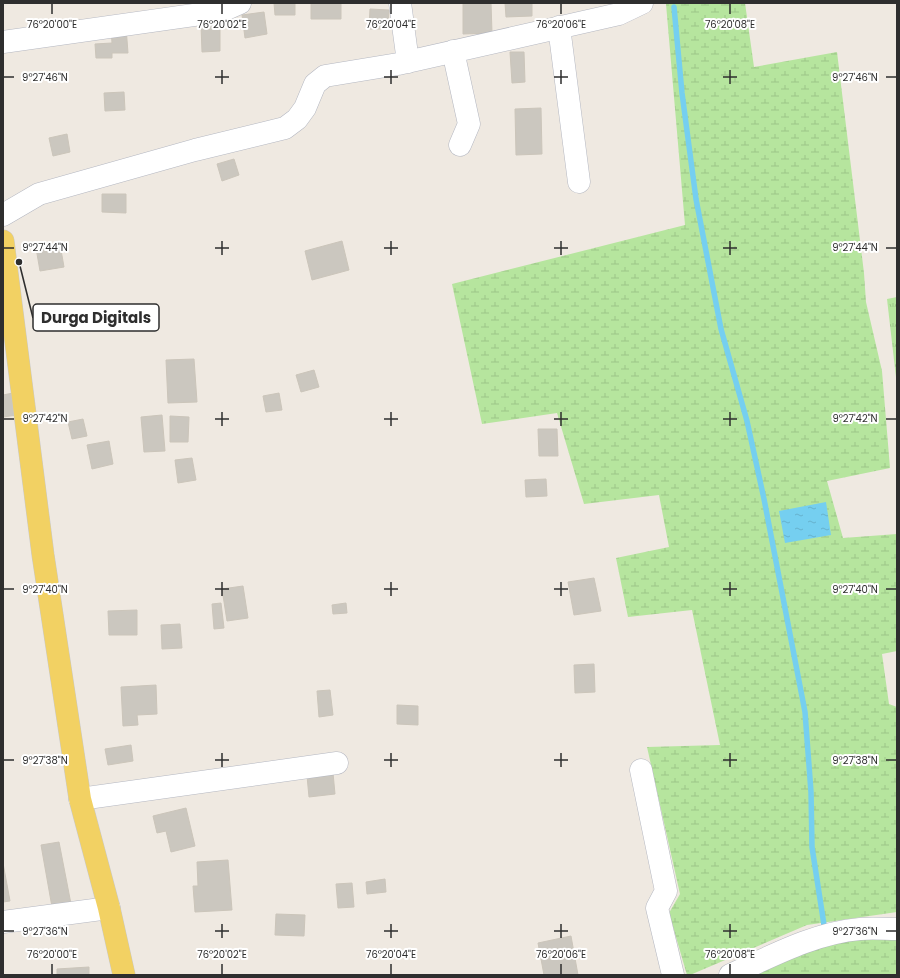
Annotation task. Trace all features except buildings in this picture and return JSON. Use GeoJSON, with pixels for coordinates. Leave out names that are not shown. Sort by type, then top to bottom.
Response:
{"type":"FeatureCollection","features":[{"type":"Feature","properties":{"kind":"main road"},"geometry":{"type":"LineString","coordinates":[[3,241],[43,555],[80,799],[109,908],[124,975]]}},
{"type":"Feature","properties":{"kind":"street"},"geometry":{"type":"LineString","coordinates":[[3,42],[222,12],[240,3]]}},
{"type":"Feature","properties":{"kind":"street"},"geometry":{"type":"LineString","coordinates":[[400,3],[408,62]]}},
{"type":"Feature","properties":{"kind":"street"},"geometry":{"type":"LineString","coordinates":[[3,215],[40,194],[188,152],[285,128],[297,119],[305,108],[314,84],[325,76],[408,62],[559,28],[619,14],[642,3]]}},
{"type":"Feature","properties":{"kind":"street"},"geometry":{"type":"LineString","coordinates":[[559,28],[580,182]]}},
{"type":"Feature","properties":{"kind":"street"},"geometry":{"type":"LineString","coordinates":[[453,51],[469,124],[460,145]]}},
{"type":"Feature","properties":{"kind":"street"},"geometry":{"type":"LineString","coordinates":[[80,799],[337,763]]}},
{"type":"Feature","properties":{"kind":"street"},"geometry":{"type":"LineString","coordinates":[[641,770],[666,891],[657,908],[673,975]]}},
{"type":"Feature","properties":{"kind":"street"},"geometry":{"type":"LineString","coordinates":[[3,922],[109,908]]}},
{"type":"Feature","properties":{"kind":"street"},"geometry":{"type":"LineString","coordinates":[[730,975],[803,942],[827,935],[860,929],[897,929]]}},
{"type":"Feature","properties":{"kind":"green space"},"geometry":{"type":"Polygon","coordinates":[[[745,3],[754,67],[837,52],[864,273],[866,302],[882,371],[890,468],[827,481],[843,538],[897,534],[897,651],[882,654],[889,704],[897,707],[897,912],[807,925],[690,975],[687,975],[669,913],[680,894],[647,747],[720,745],[692,610],[628,617],[616,558],[669,547],[659,495],[584,504],[557,413],[482,424],[452,284],[685,225],[666,4],[745,3]]]}},
{"type":"Feature","properties":{"kind":"green space"},"geometry":{"type":"Polygon","coordinates":[[[897,297],[897,386],[887,299],[897,297]]]}},
{"type":"Feature","properties":{"kind":"green space"},"geometry":{"type":"Polygon","coordinates":[[[897,935],[897,975],[749,975],[822,943],[897,935]]]}},
{"type":"Feature","properties":{"kind":"water"},"geometry":{"type":"Polygon","coordinates":[[[826,502],[831,535],[785,543],[779,511],[826,502]]]}},
{"type":"Feature","properties":{"kind":"waterway"},"geometry":{"type":"LineString","coordinates":[[674,7],[682,93],[696,199],[721,329],[747,421],[764,499],[805,712],[811,792],[812,847],[824,925]]}},
{"type":"Feature","properties":{"kind":"place","name":"Durga Digitals"},"geometry":{"type":"Point","coordinates":[19,262]}}]}
